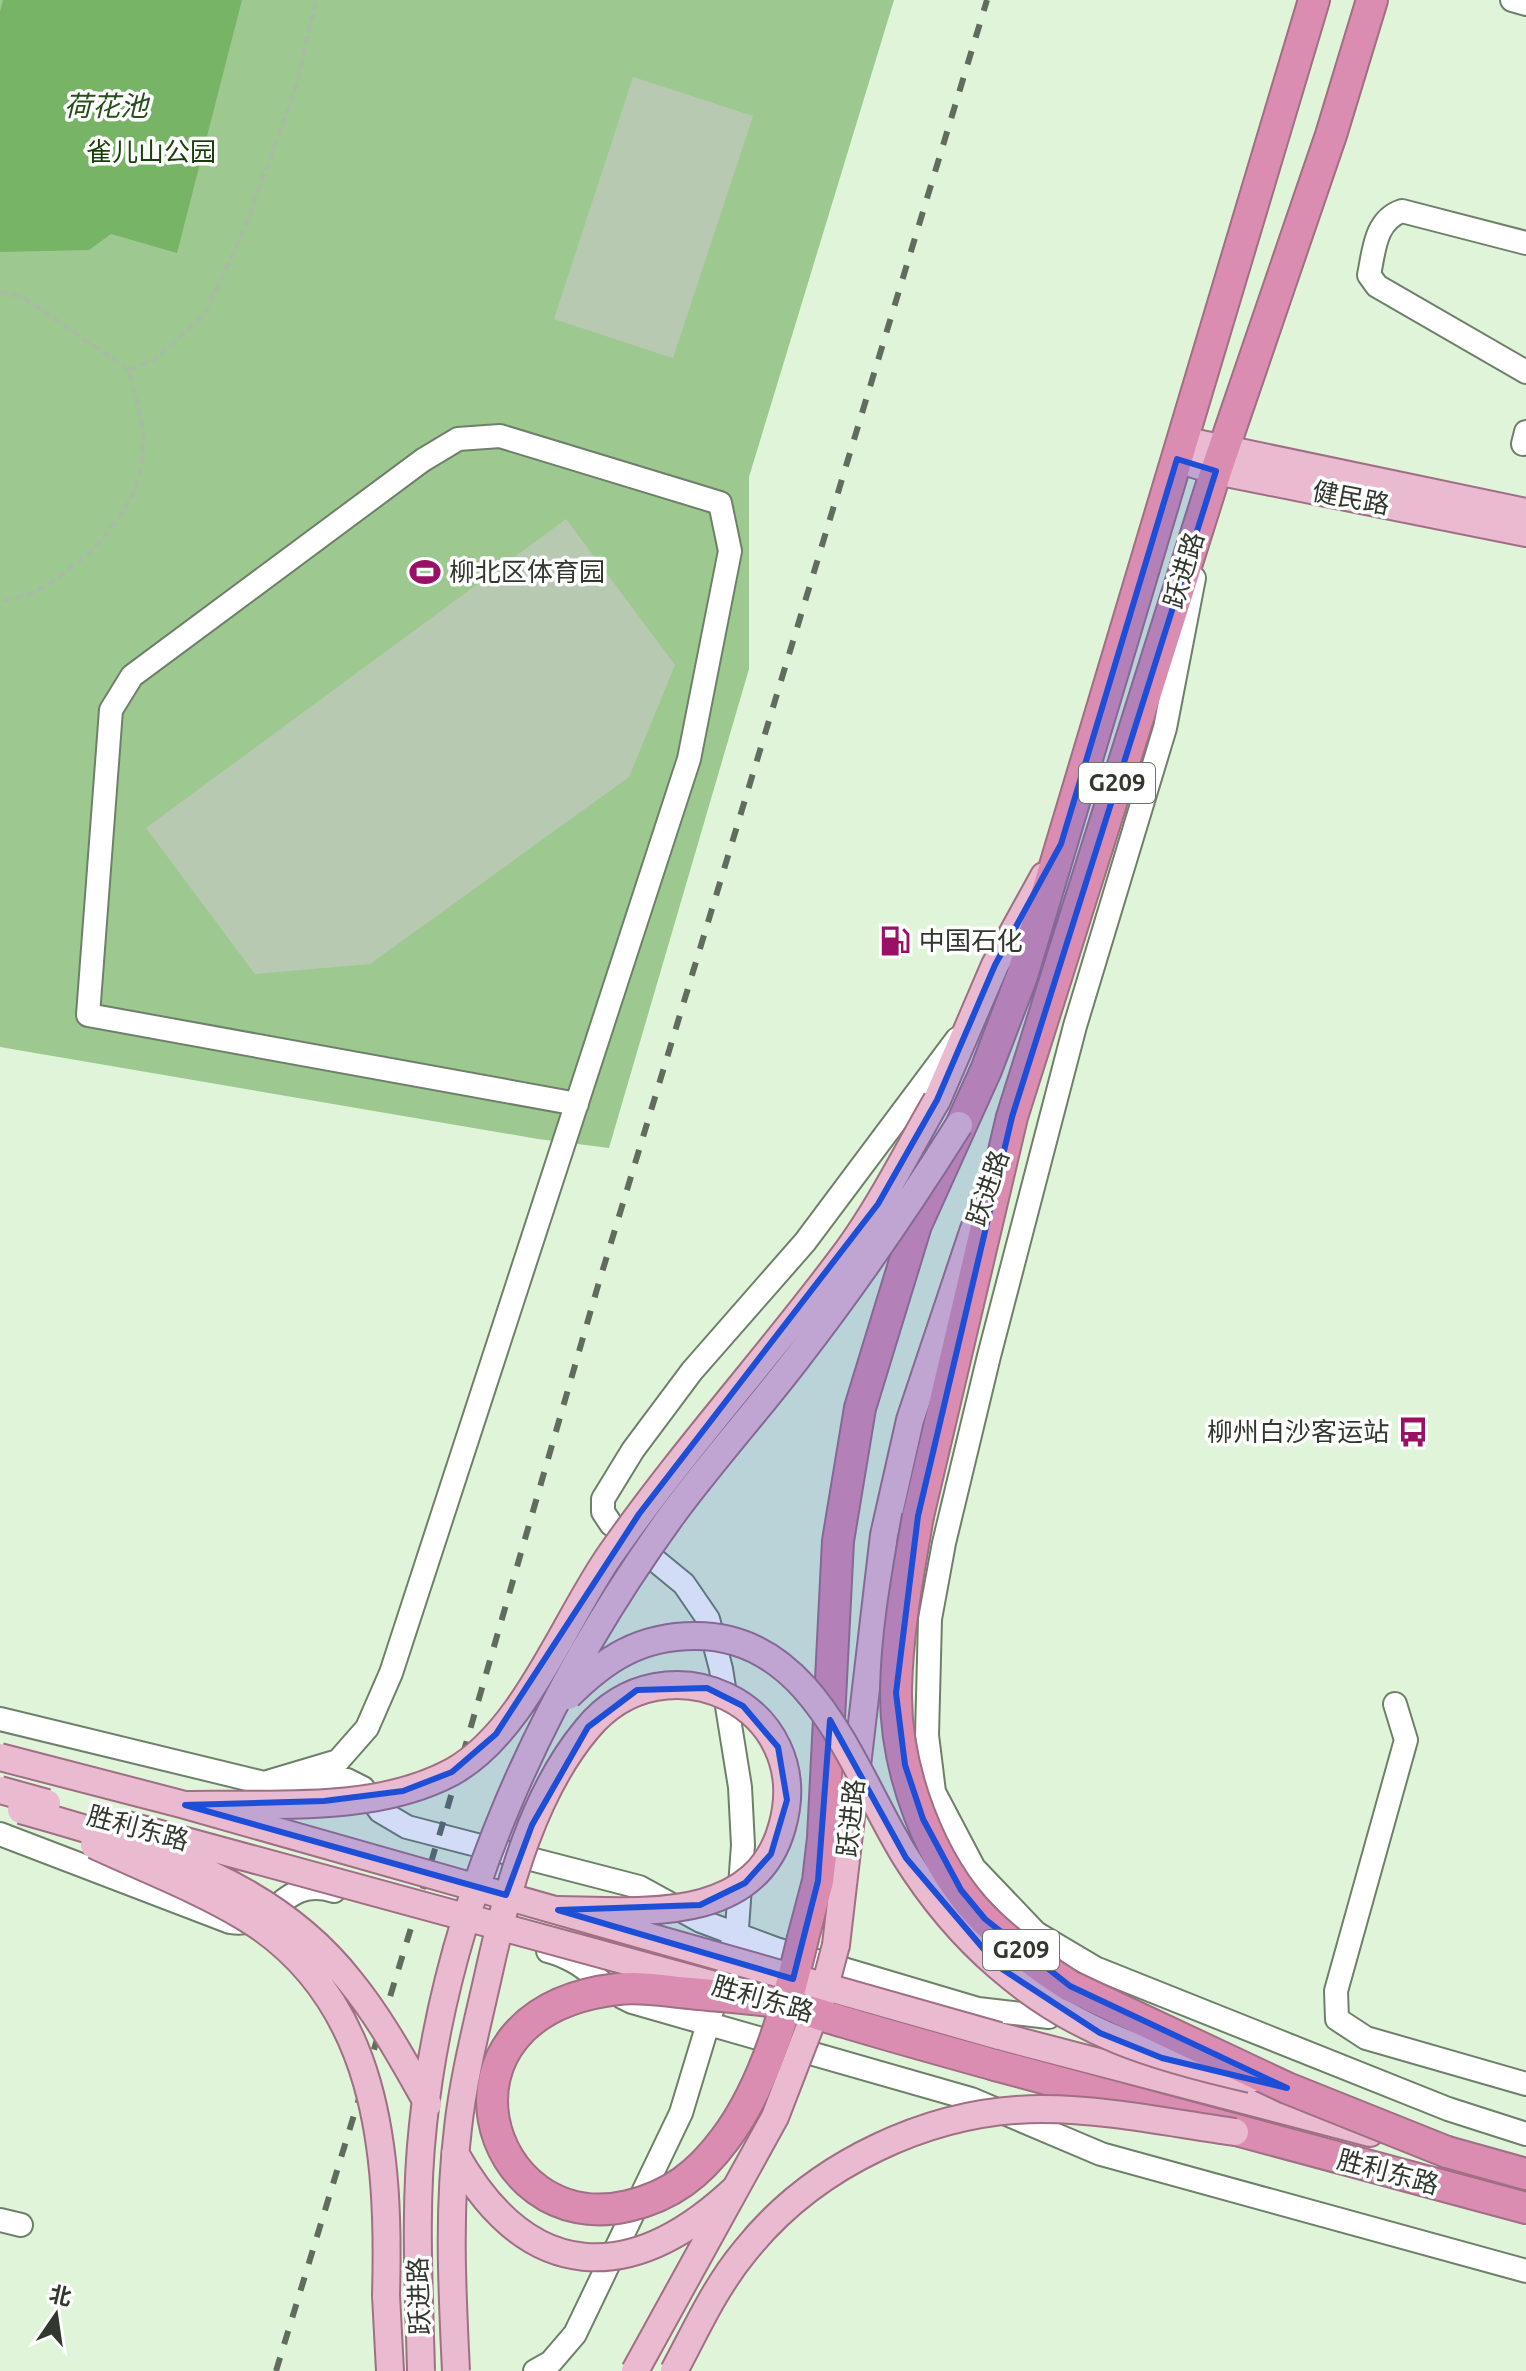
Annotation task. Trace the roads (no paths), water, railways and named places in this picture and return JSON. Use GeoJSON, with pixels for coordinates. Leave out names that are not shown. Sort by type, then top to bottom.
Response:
{"type":"FeatureCollection","features":[{"type":"Feature","properties":{"kind":"highway","name":"跃进路"},"geometry":{"type":"LineString","coordinates":[[963,1117],[1022,976],[1314,0]]}},
{"type":"Feature","properties":{"kind":"highway","name":"跃进路"},"geometry":{"type":"LineString","coordinates":[[1012,1117],[1219,460],[1331,135],[1372,0]]}},
{"type":"Feature","properties":{"kind":"highway","name":"G209"},"geometry":{"type":"LineString","coordinates":[[770,2001],[622,1988],[582,1995],[547,2010],[519,2029],[500,2055],[493,2101],[504,2150],[520,2174],[533,2186],[572,2206],[613,2209],[672,2192],[714,2153],[745,2106],[778,2024],[818,1881],[841,1522],[860,1408],[894,1286],[963,1117]]}},
{"type":"Feature","properties":{"kind":"highway","name":"G209"},"geometry":{"type":"LineString","coordinates":[[1012,1117],[918,1516],[904,1599],[896,1693],[905,1765],[923,1819],[961,1890],[985,1919],[1041,1967],[1070,1986],[1287,2088],[1447,2152]]}},
{"type":"Feature","properties":{"kind":"highway","name":"胜利东路"},"geometry":{"type":"LineString","coordinates":[[770,2001],[1235,2132],[1526,2208]]}},
{"type":"Feature","properties":{"kind":"highway","name":"胜利东路"},"geometry":{"type":"LineString","coordinates":[[1447,2152],[1526,2174]]}},
{"type":"Feature","properties":{"kind":"main road","name":"健民路"},"geometry":{"type":"LineString","coordinates":[[1180,450],[1526,533]]}},
{"type":"Feature","properties":{"kind":"main road","name":"健民路"},"geometry":{"type":"LineString","coordinates":[[1219,460],[1526,512]]}},
{"type":"Feature","properties":{"kind":"main road"},"geometry":{"type":"LineString","coordinates":[[185,1805],[380,1796],[421,1785],[452,1772],[482,1750],[529,1688],[589,1586],[648,1502],[849,1248],[937,1100],[995,965],[1061,844]]}},
{"type":"Feature","properties":{"kind":"main road","name":"跃进路"},"geometry":{"type":"LineString","coordinates":[[421,2371],[417,2230],[423,2125],[437,2035],[459,1941],[509,1800],[551,1712],[620,1592],[673,1514],[858,1280],[963,1117]]}},
{"type":"Feature","properties":{"kind":"main road","name":"跃进路"},"geometry":{"type":"LineString","coordinates":[[635,2371],[775,2117],[824,1990],[836,1945],[878,1580],[894,1485],[910,1420],[1012,1117]]}},
{"type":"Feature","properties":{"kind":"main road"},"geometry":{"type":"LineString","coordinates":[[551,1712],[606,1660],[651,1640],[700,1635],[722,1638],[763,1653],[793,1674],[819,1705],[906,1858],[935,1898],[999,1967],[1057,2009],[1112,2038],[1162,2058],[1287,2088]]}},
{"type":"Feature","properties":{"kind":"main road"},"geometry":{"type":"LineString","coordinates":[[456,2371],[451,2231],[458,2128],[504,1899],[532,1825],[566,1756],[588,1727],[617,1699],[653,1686],[689,1685],[724,1694],[758,1720],[778,1747],[785,1766],[787,1800],[779,1839],[752,1876],[731,1892],[700,1905],[558,1910]]}},
{"type":"Feature","properties":{"kind":"main road","name":"胜利东路"},"geometry":{"type":"LineString","coordinates":[[0,1757],[185,1805],[999,2036],[1447,2152]]}},
{"type":"Feature","properties":{"kind":"main road","name":"胜利东路"},"geometry":{"type":"LineString","coordinates":[[0,1790],[770,2001]]}},
{"type":"Feature","properties":{"kind":"main road"},"geometry":{"type":"LineString","coordinates":[[10,1806],[127,1841],[205,1870],[250,1892],[302,1932],[348,1978],[392,2040],[477,2191],[513,2229],[535,2242],[580,2255],[602,2257],[643,2252],[696,2223],[736,2188]]}},
{"type":"Feature","properties":{"kind":"main road"},"geometry":{"type":"LineString","coordinates":[[10,1806],[243,1916],[303,1966],[329,1999],[351,2038],[371,2089],[381,2141],[389,2210],[386,2295],[390,2371]]}},
{"type":"Feature","properties":{"kind":"main road"},"geometry":{"type":"LineString","coordinates":[[674,2371],[718,2289],[746,2249],[776,2218],[830,2175],[886,2142],[930,2124],[969,2116],[1043,2109],[1235,2132]]}},
{"type":"Feature","properties":{"kind":"lane"},"geometry":{"type":"LineString","coordinates":[[1512,0],[1526,4]]}},
{"type":"Feature","properties":{"kind":"lane"},"geometry":{"type":"LineString","coordinates":[[1526,243],[1402,211],[1391,215],[1379,230],[1369,275],[1377,286],[1526,372]]}},
{"type":"Feature","properties":{"kind":"lane"},"geometry":{"type":"LineString","coordinates":[[264,1783],[338,1761],[367,1728],[396,1658],[577,1104],[689,759],[730,551],[720,503],[500,436],[458,439],[423,460],[132,676],[111,710],[88,1015],[577,1104]]}},
{"type":"Feature","properties":{"kind":"lane"},"geometry":{"type":"LineString","coordinates":[[1219,460],[1165,728],[1075,1026],[989,1356],[930,1619],[927,1735],[934,1792],[974,1868],[1036,1933],[1095,1968],[1448,2109],[1526,2134]]}},
{"type":"Feature","properties":{"kind":"lane"},"geometry":{"type":"LineString","coordinates":[[535,2371],[551,2362],[575,2334],[681,2113],[735,1932],[743,1845],[740,1787],[721,1669],[708,1619],[699,1600],[684,1584],[611,1524],[603,1512],[603,1499],[633,1450],[692,1371],[805,1242],[973,1019]]}},
{"type":"Feature","properties":{"kind":"lane"},"geometry":{"type":"LineString","coordinates":[[1395,1704],[1406,1740],[1336,1991],[1337,2019],[1366,2038],[1526,2084]]}},
{"type":"Feature","properties":{"kind":"lane"},"geometry":{"type":"LineString","coordinates":[[0,1719],[264,1783],[347,1780],[363,1788],[380,1811],[407,1827],[639,1887],[701,1921],[776,1949],[978,2009],[1049,2017],[1072,1998],[1095,1968]]}},
{"type":"Feature","properties":{"kind":"lane"},"geometry":{"type":"LineString","coordinates":[[0,1834],[242,1924],[258,1920],[298,1890],[316,1885],[567,1956],[585,1965],[618,1996],[971,2099],[1101,2154],[1526,2271]]}},
{"type":"Feature","properties":{"kind":"water","name":"荷花池"},"geometry":{"type":"Polygon","coordinates":[[[3,0],[242,0],[177,253],[111,234],[89,250],[0,252],[0,12],[3,0]]]}},
{"type":"Feature","properties":{"kind":"railway"},"geometry":{"type":"LineString","coordinates":[[276,2371],[446,1813],[597,1289],[987,0]]}},
{"type":"Feature","properties":{"kind":"place","name":"柳北区体育园"},"geometry":{"type":"Point","coordinates":[425,572]}},
{"type":"Feature","properties":{"kind":"place","name":"中国石化"},"geometry":{"type":"Point","coordinates":[895,941]}},
{"type":"Feature","properties":{"kind":"place","name":"柳州白沙客运站"},"geometry":{"type":"Point","coordinates":[1413,1432]}},
{"type":"Feature","properties":{"kind":"park label","name":"雀儿山公园"},"geometry":{"type":"Point","coordinates":[151,152]}}]}
